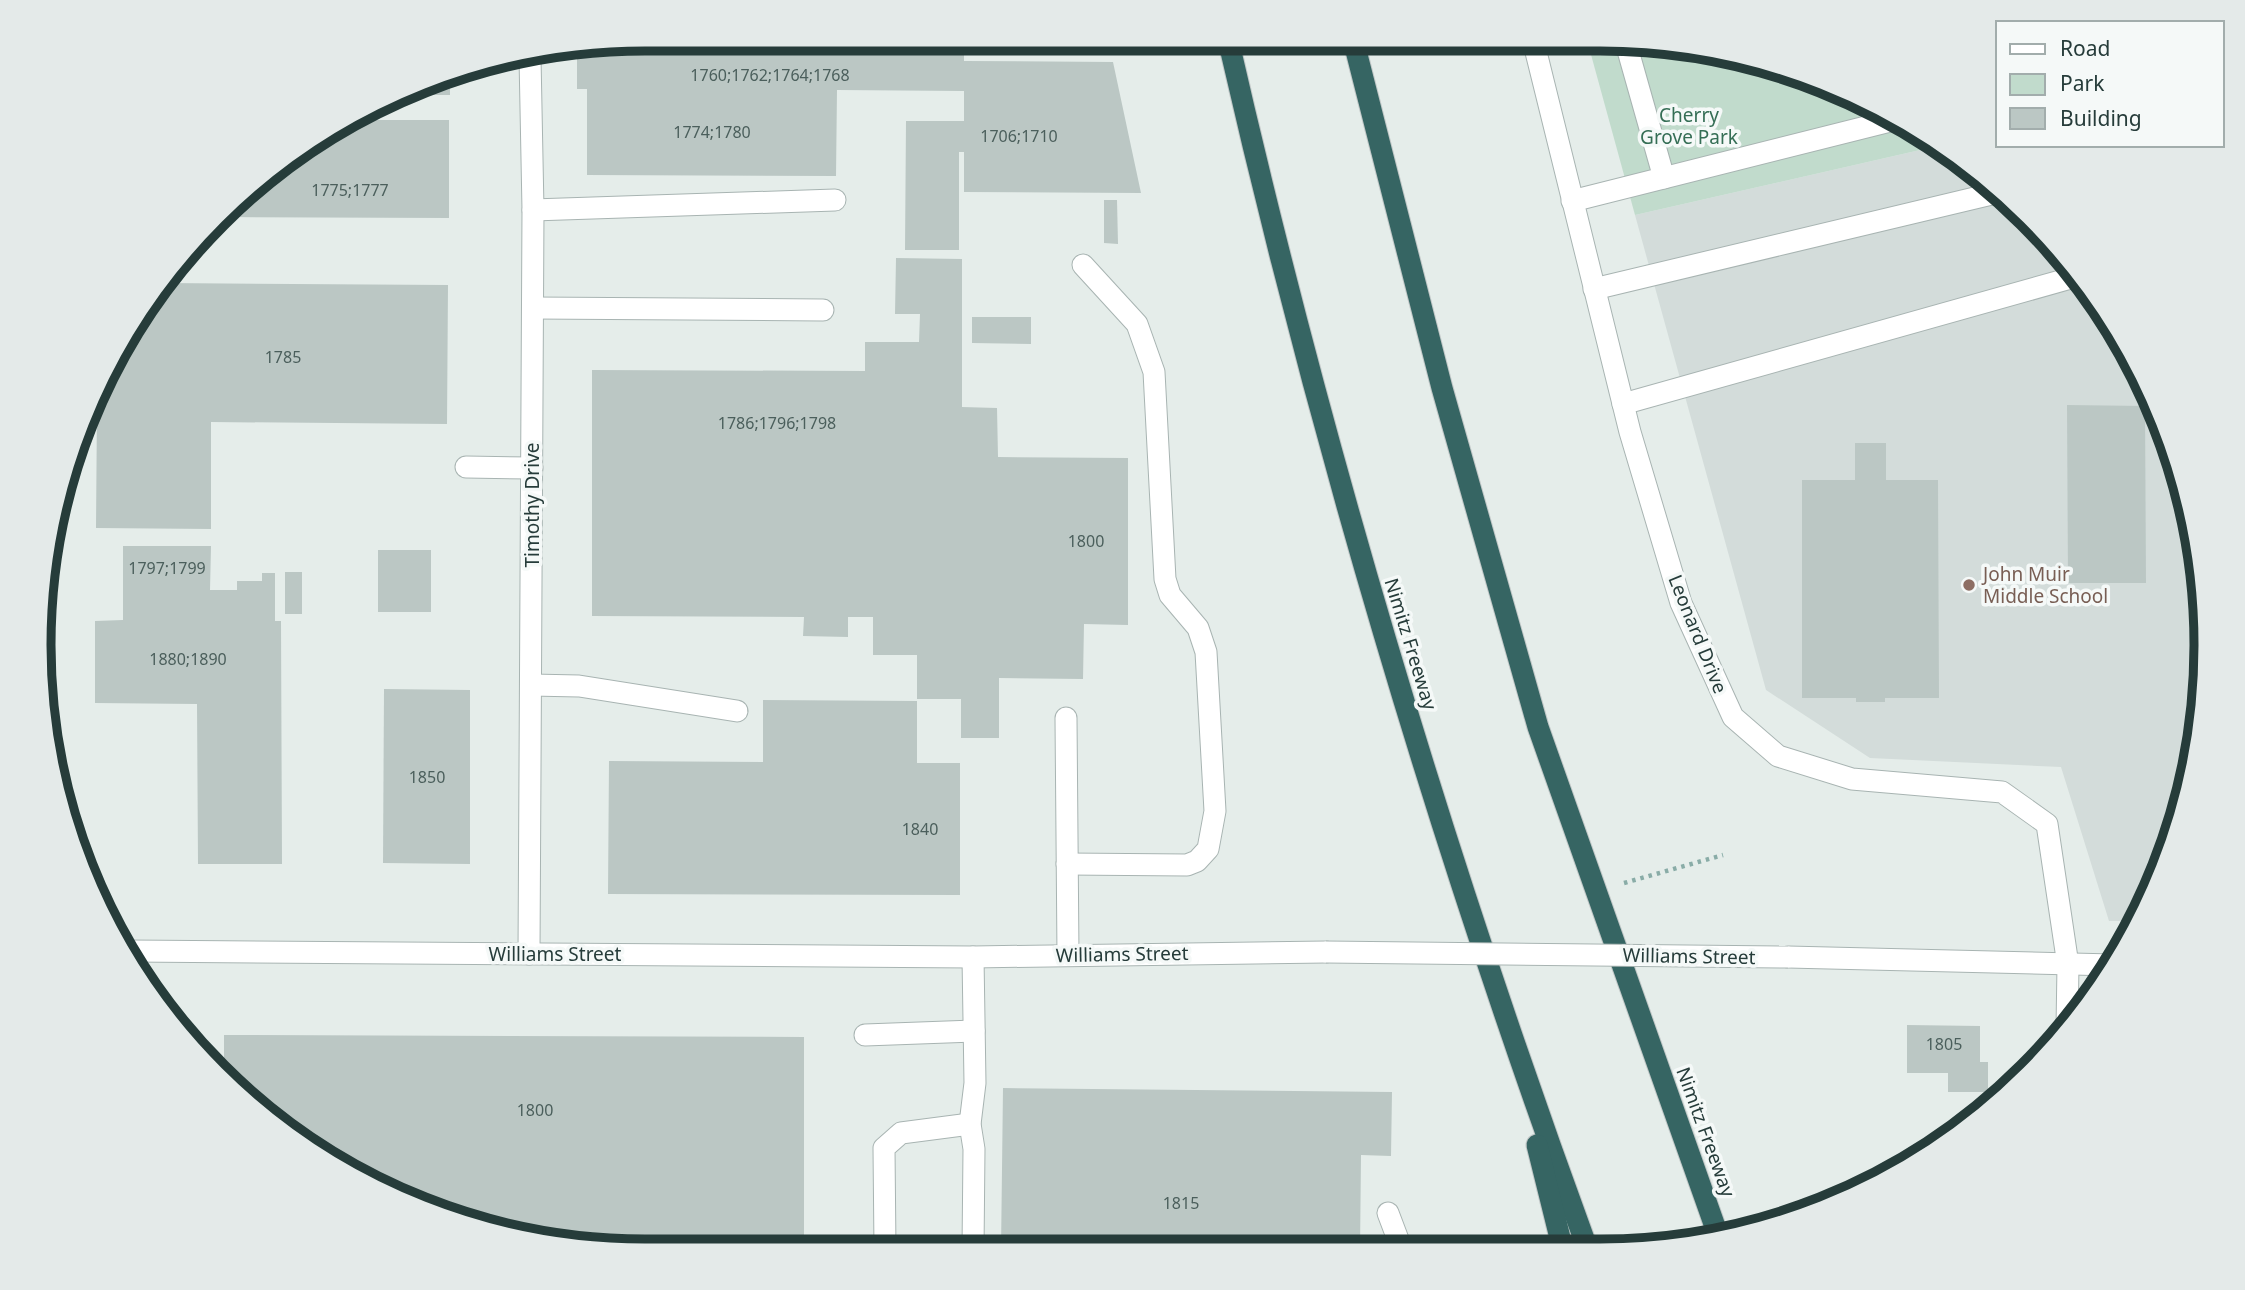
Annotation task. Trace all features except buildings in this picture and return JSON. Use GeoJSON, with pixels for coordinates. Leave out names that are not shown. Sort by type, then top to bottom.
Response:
{"type":"FeatureCollection","features":[{"type":"Feature","properties":{"kind":"highway","name":"Nimitz Freeway"},"geometry":{"type":"LineString","coordinates":[[1231,51],[1288,286],[1363,561],[1447,839],[1505,1017],[1584,1239]]}},
{"type":"Feature","properties":{"kind":"highway","name":"Nimitz Freeway"},"geometry":{"type":"LineString","coordinates":[[1356,51],[1442,388],[1538,727],[1716,1228]]}},
{"type":"Feature","properties":{"kind":"highway"},"geometry":{"type":"LineString","coordinates":[[1505,1017],[1560,1239]]}},
{"type":"Feature","properties":{"kind":"street","name":"Leonard Drive"},"geometry":{"type":"LineString","coordinates":[[1536,51],[1623,404],[1681,603],[1733,717],[1778,756],[1852,779],[2002,792],[2048,824],[2068,965],[2067,1012]]}},
{"type":"Feature","properties":{"kind":"street"},"geometry":{"type":"LineString","coordinates":[[1628,52],[1664,178]]}},
{"type":"Feature","properties":{"kind":"street","name":"Timothy Drive"},"geometry":{"type":"LineString","coordinates":[[529,954],[533,308],[530,62]]}},
{"type":"Feature","properties":{"kind":"street"},"geometry":{"type":"LineString","coordinates":[[1572,201],[1883,123]]}},
{"type":"Feature","properties":{"kind":"street"},"geometry":{"type":"LineString","coordinates":[[1594,289],[1988,195]]}},
{"type":"Feature","properties":{"kind":"street"},"geometry":{"type":"LineString","coordinates":[[533,210],[835,200]]}},
{"type":"Feature","properties":{"kind":"street"},"geometry":{"type":"LineString","coordinates":[[1067,864],[1187,865],[1208,849],[1215,811],[1206,652],[1198,628],[1170,595],[1165,579],[1154,372],[1137,324],[1083,264]]}},
{"type":"Feature","properties":{"kind":"street"},"geometry":{"type":"LineString","coordinates":[[1623,404],[2068,279]]}},
{"type":"Feature","properties":{"kind":"street"},"geometry":{"type":"LineString","coordinates":[[533,308],[823,310]]}},
{"type":"Feature","properties":{"kind":"street"},"geometry":{"type":"LineString","coordinates":[[467,467],[532,468]]}},
{"type":"Feature","properties":{"kind":"street"},"geometry":{"type":"LineString","coordinates":[[531,685],[579,686],[737,711]]}},
{"type":"Feature","properties":{"kind":"street"},"geometry":{"type":"LineString","coordinates":[[1066,718],[1068,955]]}},
{"type":"Feature","properties":{"kind":"street","name":"Williams Street"},"geometry":{"type":"LineString","coordinates":[[136,951],[973,957],[1326,952],[1788,957],[2100,965]]}},
{"type":"Feature","properties":{"kind":"street"},"geometry":{"type":"LineString","coordinates":[[973,957],[975,1083],[970,1124],[974,1149],[973,1239]]}},
{"type":"Feature","properties":{"kind":"street"},"geometry":{"type":"LineString","coordinates":[[865,1035],[974,1031]]}},
{"type":"Feature","properties":{"kind":"street"},"geometry":{"type":"LineString","coordinates":[[885,1239],[884,1148],[901,1133],[970,1124]]}},
{"type":"Feature","properties":{"kind":"street"},"geometry":{"type":"LineString","coordinates":[[1388,1213],[1398,1239]]}},
{"type":"Feature","properties":{"kind":"path"},"geometry":{"type":"LineString","coordinates":[[1597,891],[1723,855]]}},
{"type":"Feature","properties":{"kind":"shaded area","name":"John Muir Middle School"},"geometry":{"type":"Polygon","coordinates":[[[1926,149],[1992,198],[2020,225],[2047,253],[2094,315],[2133,382],[2163,454],[2183,529],[2193,606],[2193,684],[2183,761],[2163,836],[2126,921],[2109,921],[2061,767],[1870,758],[1766,690],[1635,215],[1926,149]]]}},
{"type":"Feature","properties":{"kind":"green space","name":"Cherry Grove Park"},"geometry":{"type":"Polygon","coordinates":[[[1590,51],[1678,56],[1754,71],[1791,82],[1863,112],[1926,149],[1635,215],[1590,51]]]}},
{"type":"Feature","properties":{"kind":"place","name":"John Muir Middle School"},"geometry":{"type":"Point","coordinates":[1969,585]}}]}
